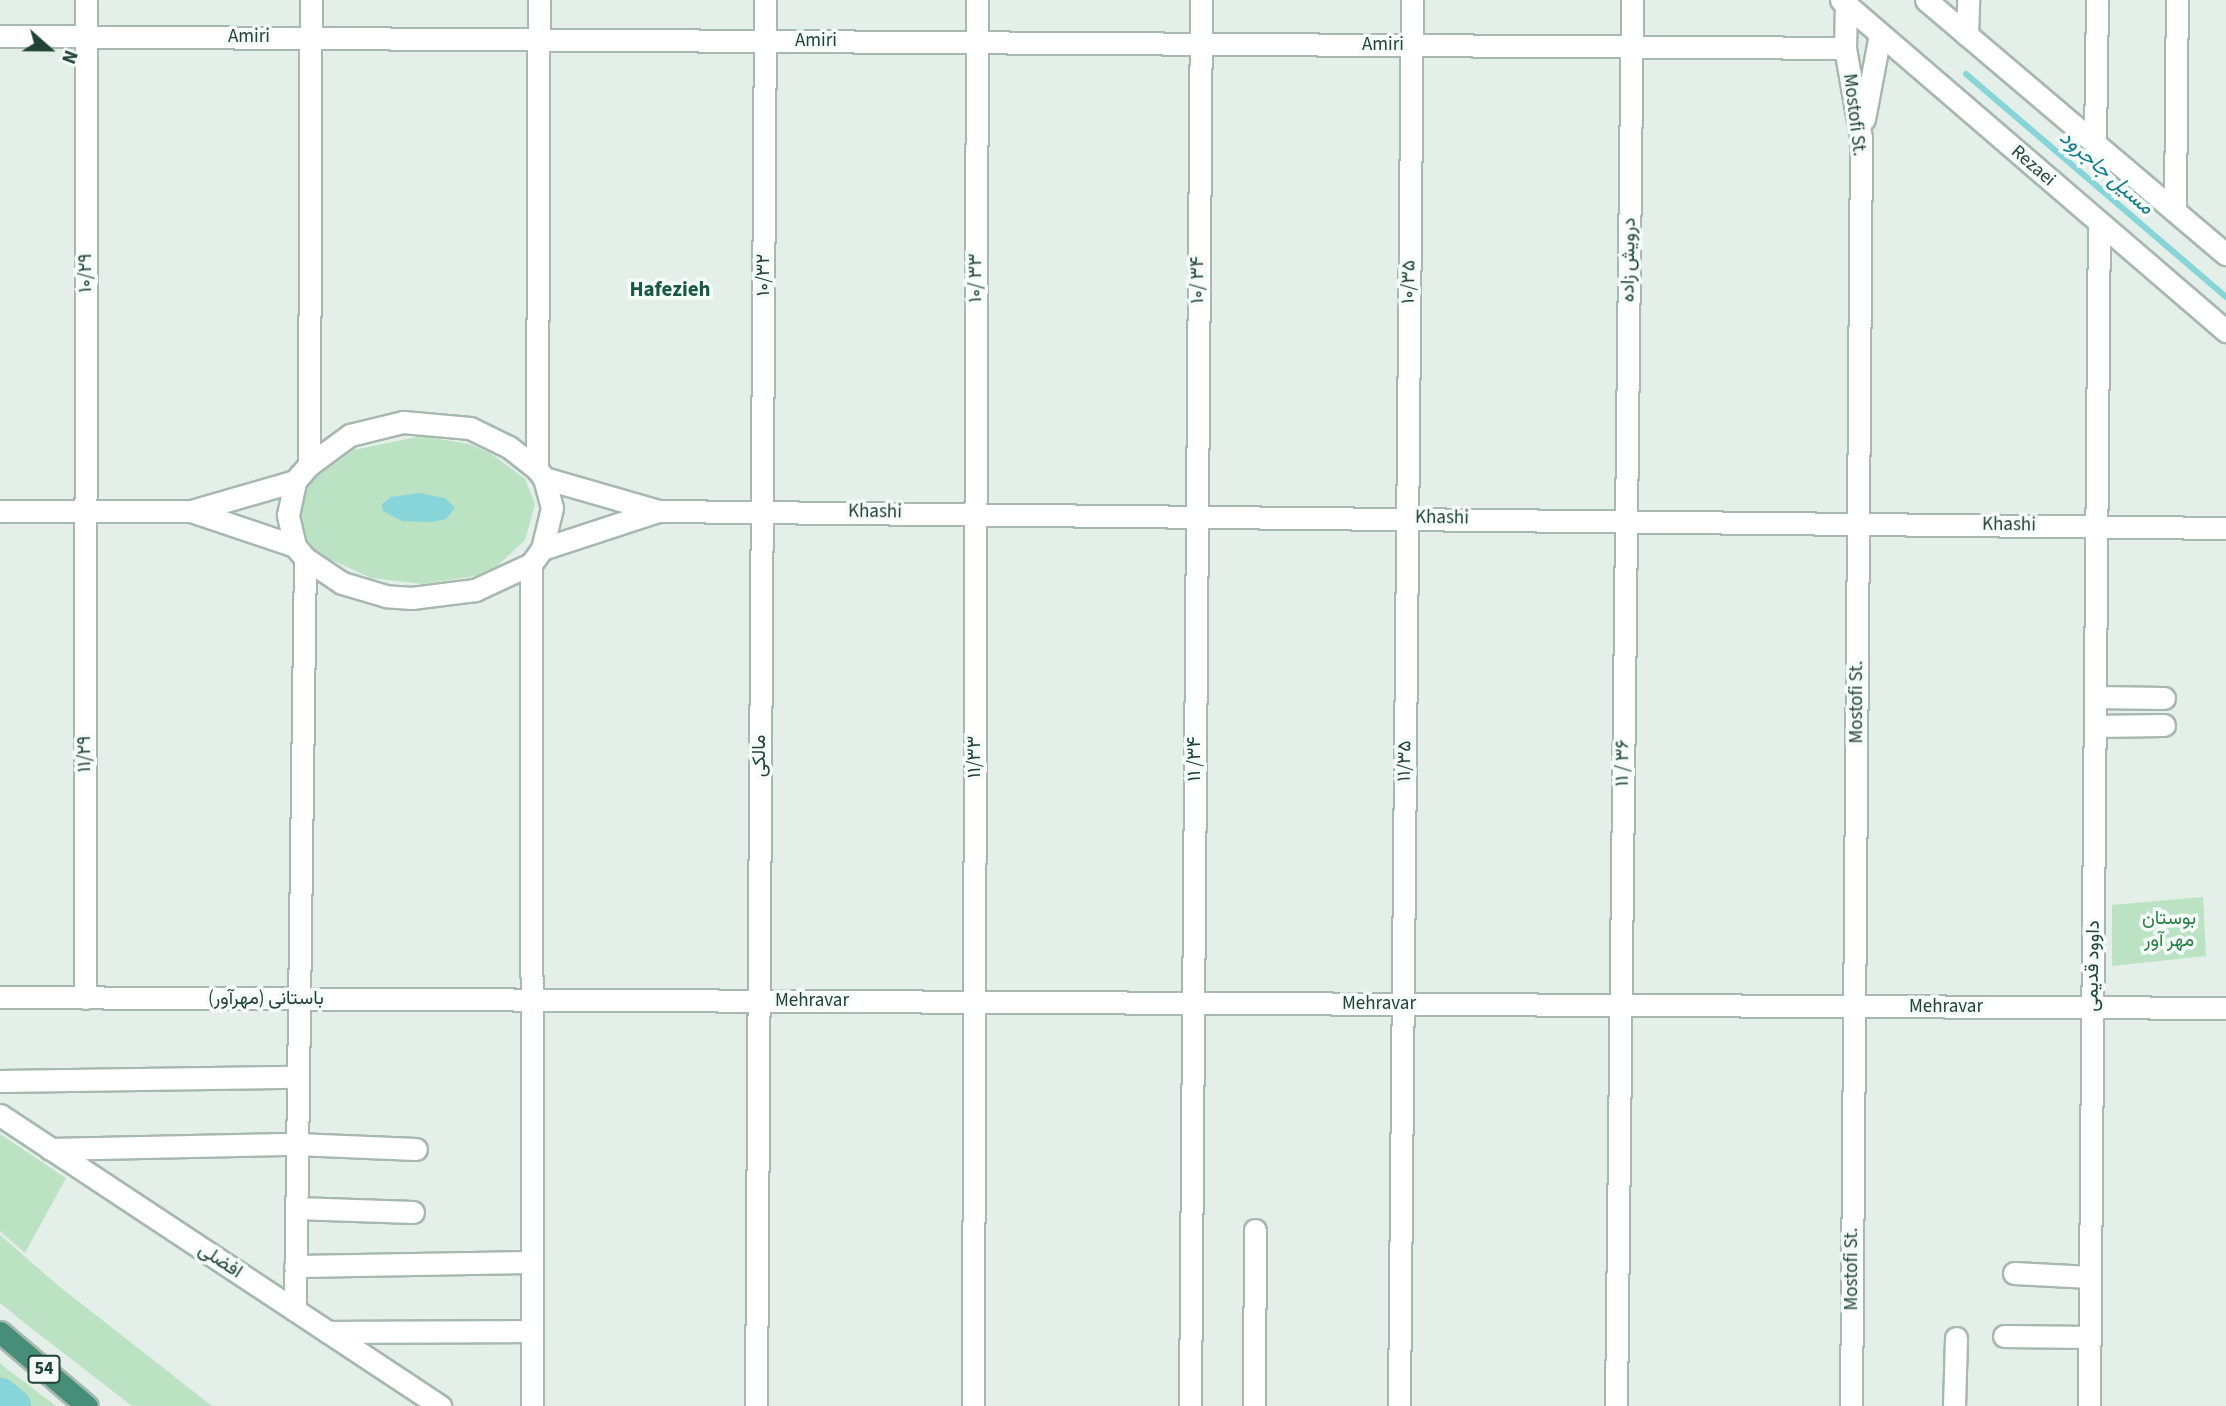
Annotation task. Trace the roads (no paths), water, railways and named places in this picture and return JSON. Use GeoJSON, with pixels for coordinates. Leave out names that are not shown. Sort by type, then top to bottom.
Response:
{"type":"FeatureCollection","features":[{"type":"Feature","properties":{"kind":"highway","name":"54"},"geometry":{"type":"LineString","coordinates":[[0,1332],[88,1406]]}},
{"type":"Feature","properties":{"kind":"street","name":"۱۰/۲۹"},"geometry":{"type":"LineString","coordinates":[[85,510],[86,0]]}},
{"type":"Feature","properties":{"kind":"street"},"geometry":{"type":"LineString","coordinates":[[309,464],[311,0]]}},
{"type":"Feature","properties":{"kind":"street"},"geometry":{"type":"LineString","coordinates":[[532,1406],[531,1000],[536,556],[552,508],[541,474],[539,0]]}},
{"type":"Feature","properties":{"kind":"street","name":"۱۰/۳۲"},"geometry":{"type":"LineString","coordinates":[[762,510],[765,0]]}},
{"type":"Feature","properties":{"kind":"street","name":"۱۰/ ۳۳"},"geometry":{"type":"LineString","coordinates":[[976,513],[977,0]]}},
{"type":"Feature","properties":{"kind":"street","name":"۱۰/ ۳۴"},"geometry":{"type":"LineString","coordinates":[[1197,515],[1201,0]]}},
{"type":"Feature","properties":{"kind":"street","name":"۱۰/۳۵"},"geometry":{"type":"LineString","coordinates":[[1407,518],[1412,0]]}},
{"type":"Feature","properties":{"kind":"street","name":"درویش زاده"},"geometry":{"type":"LineString","coordinates":[[1626,521],[1632,0]]}},
{"type":"Feature","properties":{"kind":"street"},"geometry":{"type":"LineString","coordinates":[[1926,0],[2226,254]]}},
{"type":"Feature","properties":{"kind":"street"},"geometry":{"type":"LineString","coordinates":[[1967,35],[1968,0]]}},
{"type":"Feature","properties":{"kind":"street"},"geometry":{"type":"LineString","coordinates":[[2095,143],[2097,0]]}},
{"type":"Feature","properties":{"kind":"street"},"geometry":{"type":"LineString","coordinates":[[2175,211],[2177,0]]}},
{"type":"Feature","properties":{"kind":"street","name":"Rezaei"},"geometry":{"type":"LineString","coordinates":[[1844,1],[2226,331]]}},
{"type":"Feature","properties":{"kind":"street","name":"Mostofi St."},"geometry":{"type":"LineString","coordinates":[[1844,1],[1845,48],[1861,138],[1851,1406]]}},
{"type":"Feature","properties":{"kind":"street"},"geometry":{"type":"LineString","coordinates":[[1861,138],[1880,34]]}},
{"type":"Feature","properties":{"kind":"street","name":"Amiri"},"geometry":{"type":"LineString","coordinates":[[0,36],[1845,48]]}},
{"type":"Feature","properties":{"kind":"street","name":"داوود قدیمی"},"geometry":{"type":"LineString","coordinates":[[2089,1406],[2099,224]]}},
{"type":"Feature","properties":{"kind":"street"},"geometry":{"type":"LineString","coordinates":[[295,1310],[300,552],[288,515],[295,481],[309,464],[362,429],[433,422],[470,428],[494,438],[541,474]]}},
{"type":"Feature","properties":{"kind":"street","name":"Khashi"},"geometry":{"type":"LineString","coordinates":[[541,474],[658,511],[762,510],[2226,528]]}},
{"type":"Feature","properties":{"kind":"street"},"geometry":{"type":"LineString","coordinates":[[0,511],[191,511],[295,481]]}},
{"type":"Feature","properties":{"kind":"street","name":"۱۱/۲۹"},"geometry":{"type":"LineString","coordinates":[[85,510],[85,998]]}},
{"type":"Feature","properties":{"kind":"street","name":"مالکی"},"geometry":{"type":"LineString","coordinates":[[756,1406],[762,510]]}},
{"type":"Feature","properties":{"kind":"street"},"geometry":{"type":"LineString","coordinates":[[191,511],[300,552],[342,583],[386,596],[412,598],[475,590],[536,556]]}},
{"type":"Feature","properties":{"kind":"street","name":"Khashi"},"geometry":{"type":"LineString","coordinates":[[536,556],[658,511]]}},
{"type":"Feature","properties":{"kind":"street","name":"۱۱/۳۳"},"geometry":{"type":"LineString","coordinates":[[973,1406],[976,513]]}},
{"type":"Feature","properties":{"kind":"street","name":"۱۱ /۳۴"},"geometry":{"type":"LineString","coordinates":[[1190,1406],[1197,515]]}},
{"type":"Feature","properties":{"kind":"street","name":"۱۱/۳۵"},"geometry":{"type":"LineString","coordinates":[[1399,1406],[1407,518]]}},
{"type":"Feature","properties":{"kind":"street","name":"۱۱ / ۳۶"},"geometry":{"type":"LineString","coordinates":[[1616,1406],[1626,521]]}},
{"type":"Feature","properties":{"kind":"street"},"geometry":{"type":"LineString","coordinates":[[2095,697],[2164,698]]}},
{"type":"Feature","properties":{"kind":"street"},"geometry":{"type":"LineString","coordinates":[[2095,726],[2164,725]]}},
{"type":"Feature","properties":{"kind":"street","name":"باستانی (مهرآور)"},"geometry":{"type":"LineString","coordinates":[[0,997],[531,1000]]}},
{"type":"Feature","properties":{"kind":"street","name":"Mehravar"},"geometry":{"type":"LineString","coordinates":[[531,1000],[2226,1008]]}},
{"type":"Feature","properties":{"kind":"street"},"geometry":{"type":"LineString","coordinates":[[0,1081],[297,1077]]}},
{"type":"Feature","properties":{"kind":"street","name":"افضلی"},"geometry":{"type":"LineString","coordinates":[[0,1115],[440,1406]]}},
{"type":"Feature","properties":{"kind":"street"},"geometry":{"type":"LineString","coordinates":[[50,1149],[296,1144],[416,1149]]}},
{"type":"Feature","properties":{"kind":"street"},"geometry":{"type":"LineString","coordinates":[[296,1208],[413,1212]]}},
{"type":"Feature","properties":{"kind":"street"},"geometry":{"type":"LineString","coordinates":[[1254,1406],[1255,1230]]}},
{"type":"Feature","properties":{"kind":"street"},"geometry":{"type":"LineString","coordinates":[[295,1266],[532,1262]]}},
{"type":"Feature","properties":{"kind":"street"},"geometry":{"type":"LineString","coordinates":[[2014,1273],[2090,1277]]}},
{"type":"Feature","properties":{"kind":"street"},"geometry":{"type":"LineString","coordinates":[[327,1332],[532,1331]]}},
{"type":"Feature","properties":{"kind":"street"},"geometry":{"type":"LineString","coordinates":[[2004,1336],[2090,1337]]}},
{"type":"Feature","properties":{"kind":"street"},"geometry":{"type":"LineString","coordinates":[[1954,1406],[1956,1338]]}},
{"type":"Feature","properties":{"kind":"water"},"geometry":{"type":"Polygon","coordinates":[[[419,493],[445,498],[455,508],[446,519],[431,522],[402,521],[383,511],[382,504],[391,497],[419,493]]]}},
{"type":"Feature","properties":{"kind":"waterway","name":"مسیل جاجرود"},"geometry":{"type":"LineString","coordinates":[[1966,74],[2226,297]]}},
{"type":"Feature","properties":{"kind":"waterway"},"geometry":{"type":"LineString","coordinates":[[0,1396],[12,1406]]}},
{"type":"Feature","properties":{"kind":"district","name":"Hafezieh"},"geometry":{"type":"Point","coordinates":[670,289]}},
{"type":"Feature","properties":{"kind":"park label","name":"بوستان مهر آور"},"geometry":{"type":"Point","coordinates":[2169,930]}}]}
